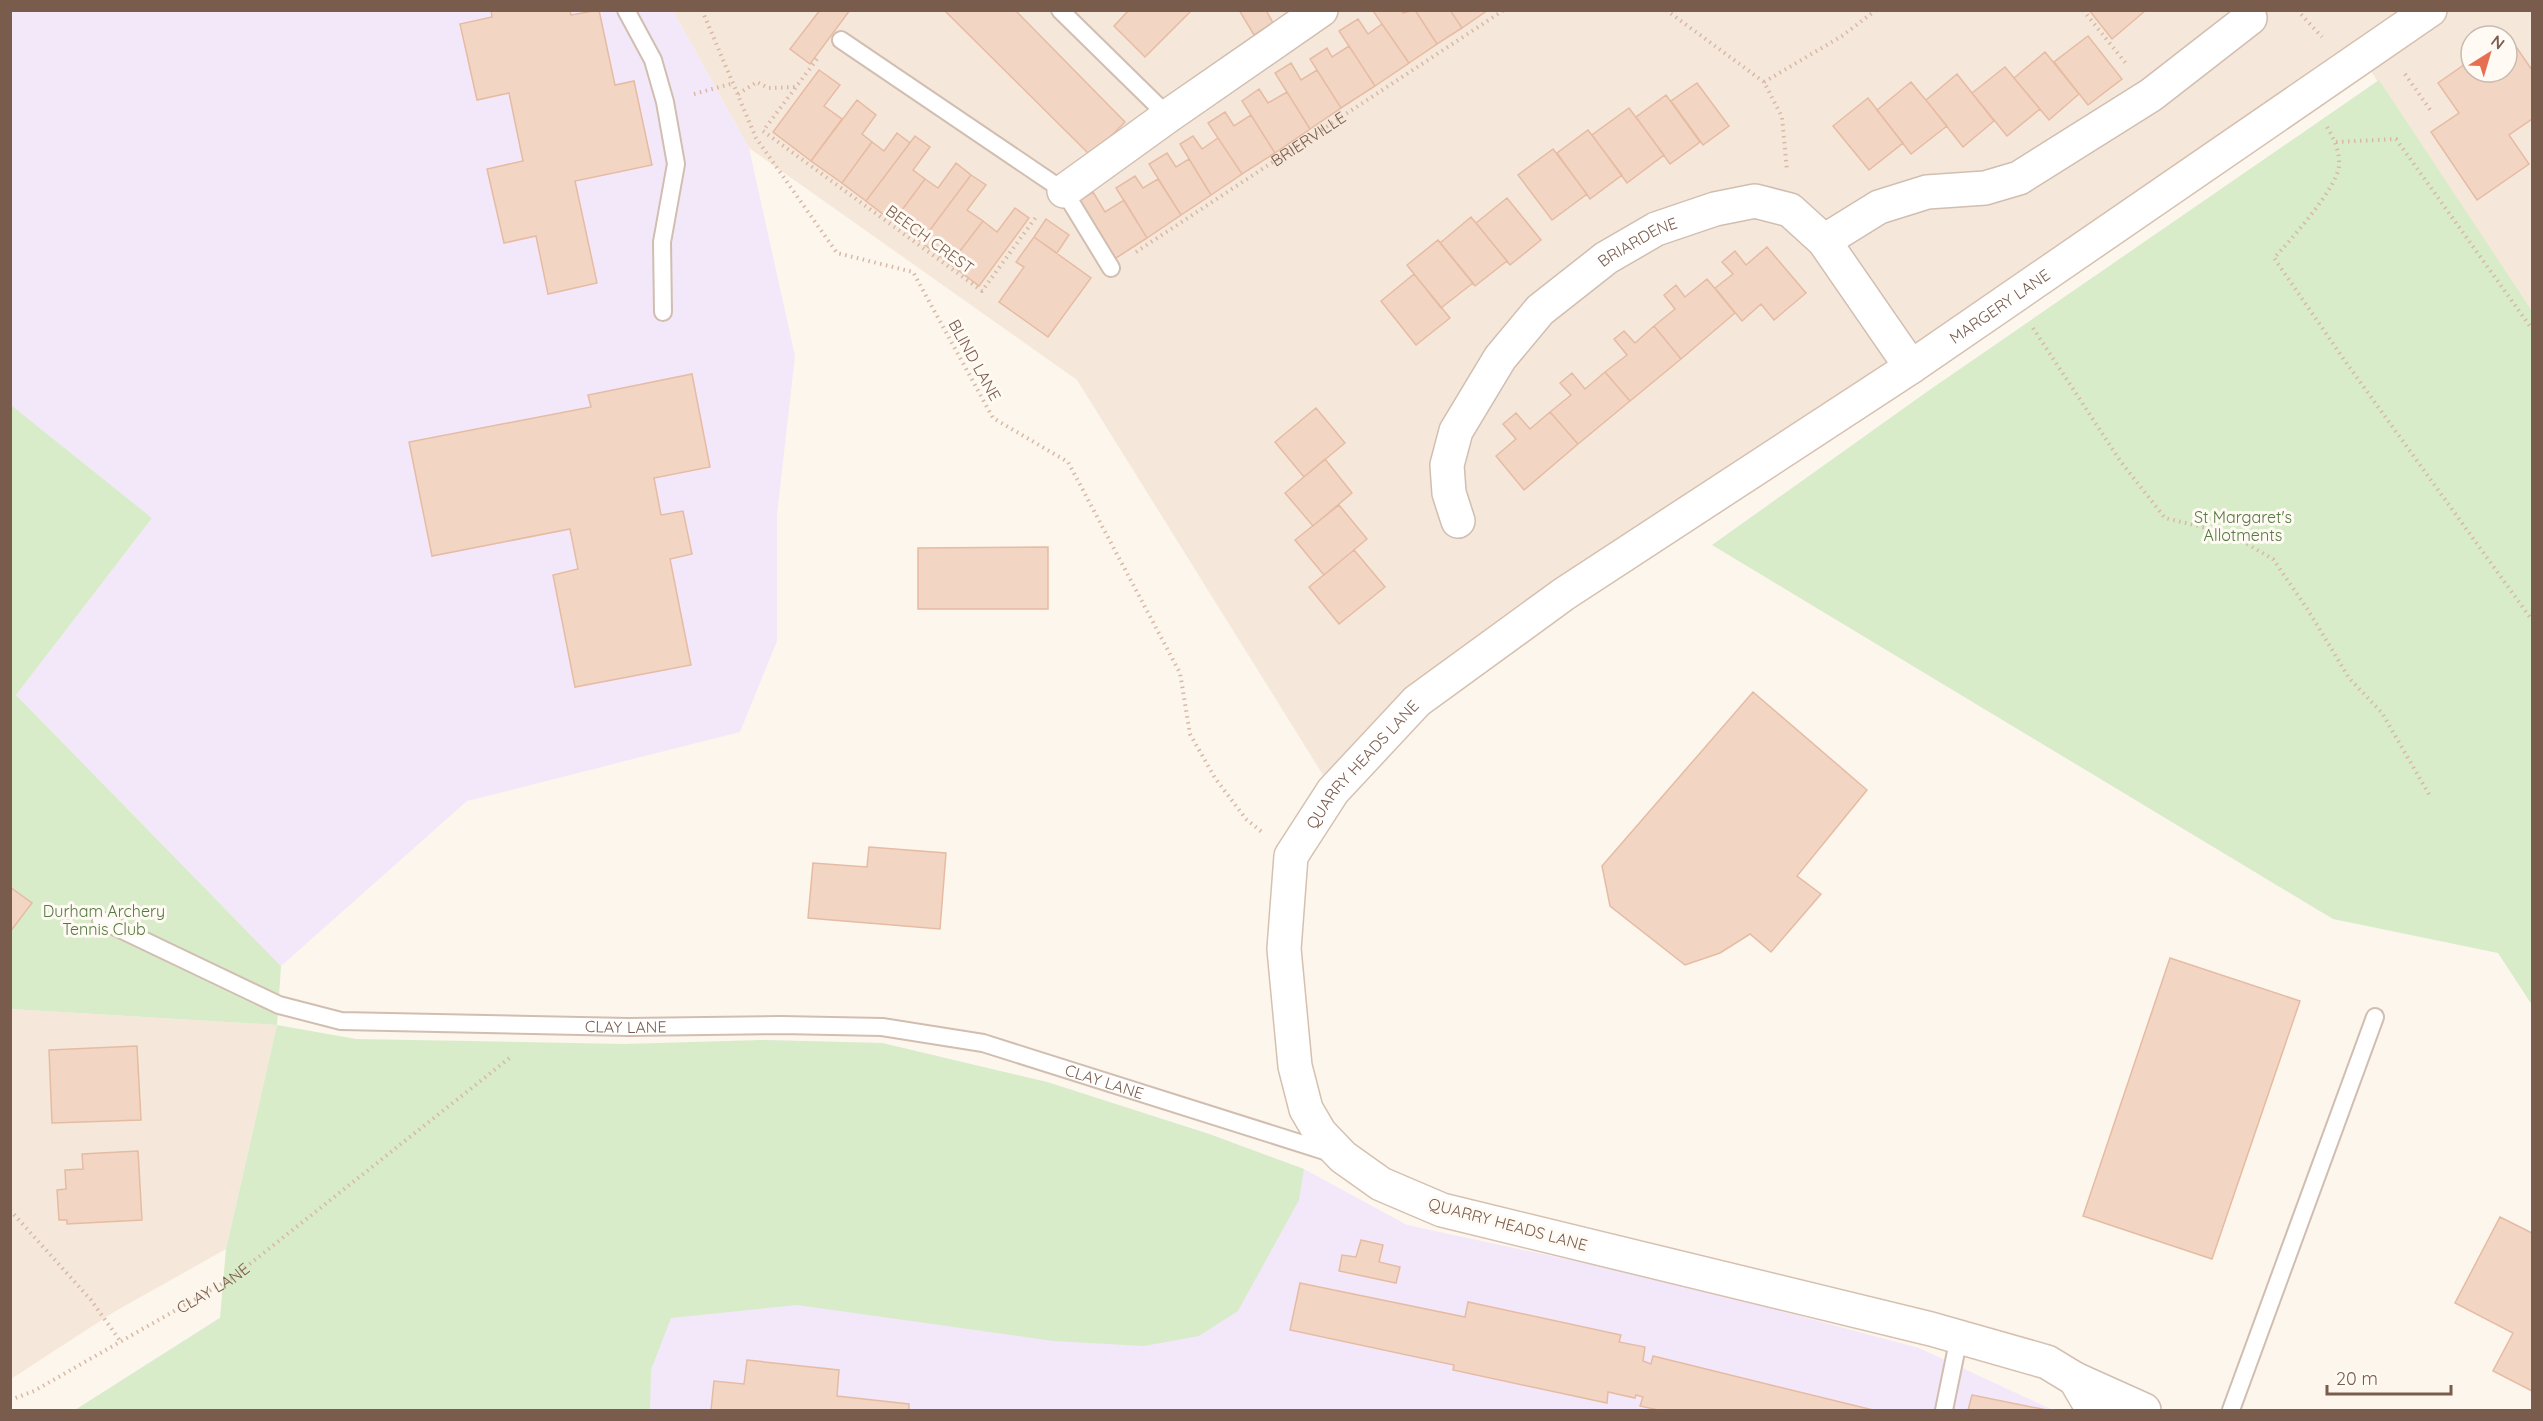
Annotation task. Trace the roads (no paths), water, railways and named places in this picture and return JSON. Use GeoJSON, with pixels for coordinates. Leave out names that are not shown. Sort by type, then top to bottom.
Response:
{"type":"FeatureCollection","features":[{"type":"Feature","properties":{"kind":"street"},"geometry":{"type":"LineString","coordinates":[[1053,200],[1168,116],[1321,10]]}},
{"type":"Feature","properties":{"kind":"street","name":"MARGERY LANE"},"geometry":{"type":"LineString","coordinates":[[1564,594],[1911,367],[2430,10]]}},
{"type":"Feature","properties":{"kind":"street"},"geometry":{"type":"LineString","coordinates":[[1824,241],[1879,207],[1927,192],[1985,188],[2019,178],[2151,95],[2250,18]]}},
{"type":"Feature","properties":{"kind":"street","name":"BRIARDENE"},"geometry":{"type":"LineString","coordinates":[[1458,521],[1449,493],[1447,465],[1456,431],[1500,358],[1540,310],[1606,258],[1656,229],[1715,209],[1755,201],[1790,210],[1824,241],[1911,367]]}},
{"type":"Feature","properties":{"kind":"street","name":"QUARRY HEADS LANE"},"geometry":{"type":"LineString","coordinates":[[1564,594],[1418,701],[1333,791],[1291,856],[1284,949],[1295,1066],[1306,1109],[1320,1133],[1343,1157],[1381,1184],[1442,1210],[1959,1336],[2047,1362],[2075,1379],[2093,1410]]}},
{"type":"Feature","properties":{"kind":"street"},"geometry":{"type":"LineString","coordinates":[[2075,1379],[2144,1410]]}},
{"type":"Feature","properties":{"kind":"lane"},"geometry":{"type":"LineString","coordinates":[[626,10],[653,60],[665,102],[676,164],[662,242],[663,312]]}},
{"type":"Feature","properties":{"kind":"lane"},"geometry":{"type":"LineString","coordinates":[[1060,10],[1168,116]]}},
{"type":"Feature","properties":{"kind":"lane"},"geometry":{"type":"LineString","coordinates":[[841,40],[1053,200],[1111,268]]}},
{"type":"Feature","properties":{"kind":"lane","name":"CLAY LANE"},"geometry":{"type":"LineString","coordinates":[[101,920],[279,1005],[341,1021],[628,1027],[781,1025],[882,1027],[983,1043],[1343,1157]]}},
{"type":"Feature","properties":{"kind":"lane"},"geometry":{"type":"LineString","coordinates":[[2231,1410],[2375,1017]]}},
{"type":"Feature","properties":{"kind":"lane"},"geometry":{"type":"LineString","coordinates":[[1944,1410],[1959,1336]]}},
{"type":"Feature","properties":{"kind":"park label","name":"St Margaret's Allotments"},"geometry":{"type":"Point","coordinates":[2243,526]}},
{"type":"Feature","properties":{"kind":"park label","name":"Durham Archery Tennis Club"},"geometry":{"type":"Point","coordinates":[104,920]}}]}
